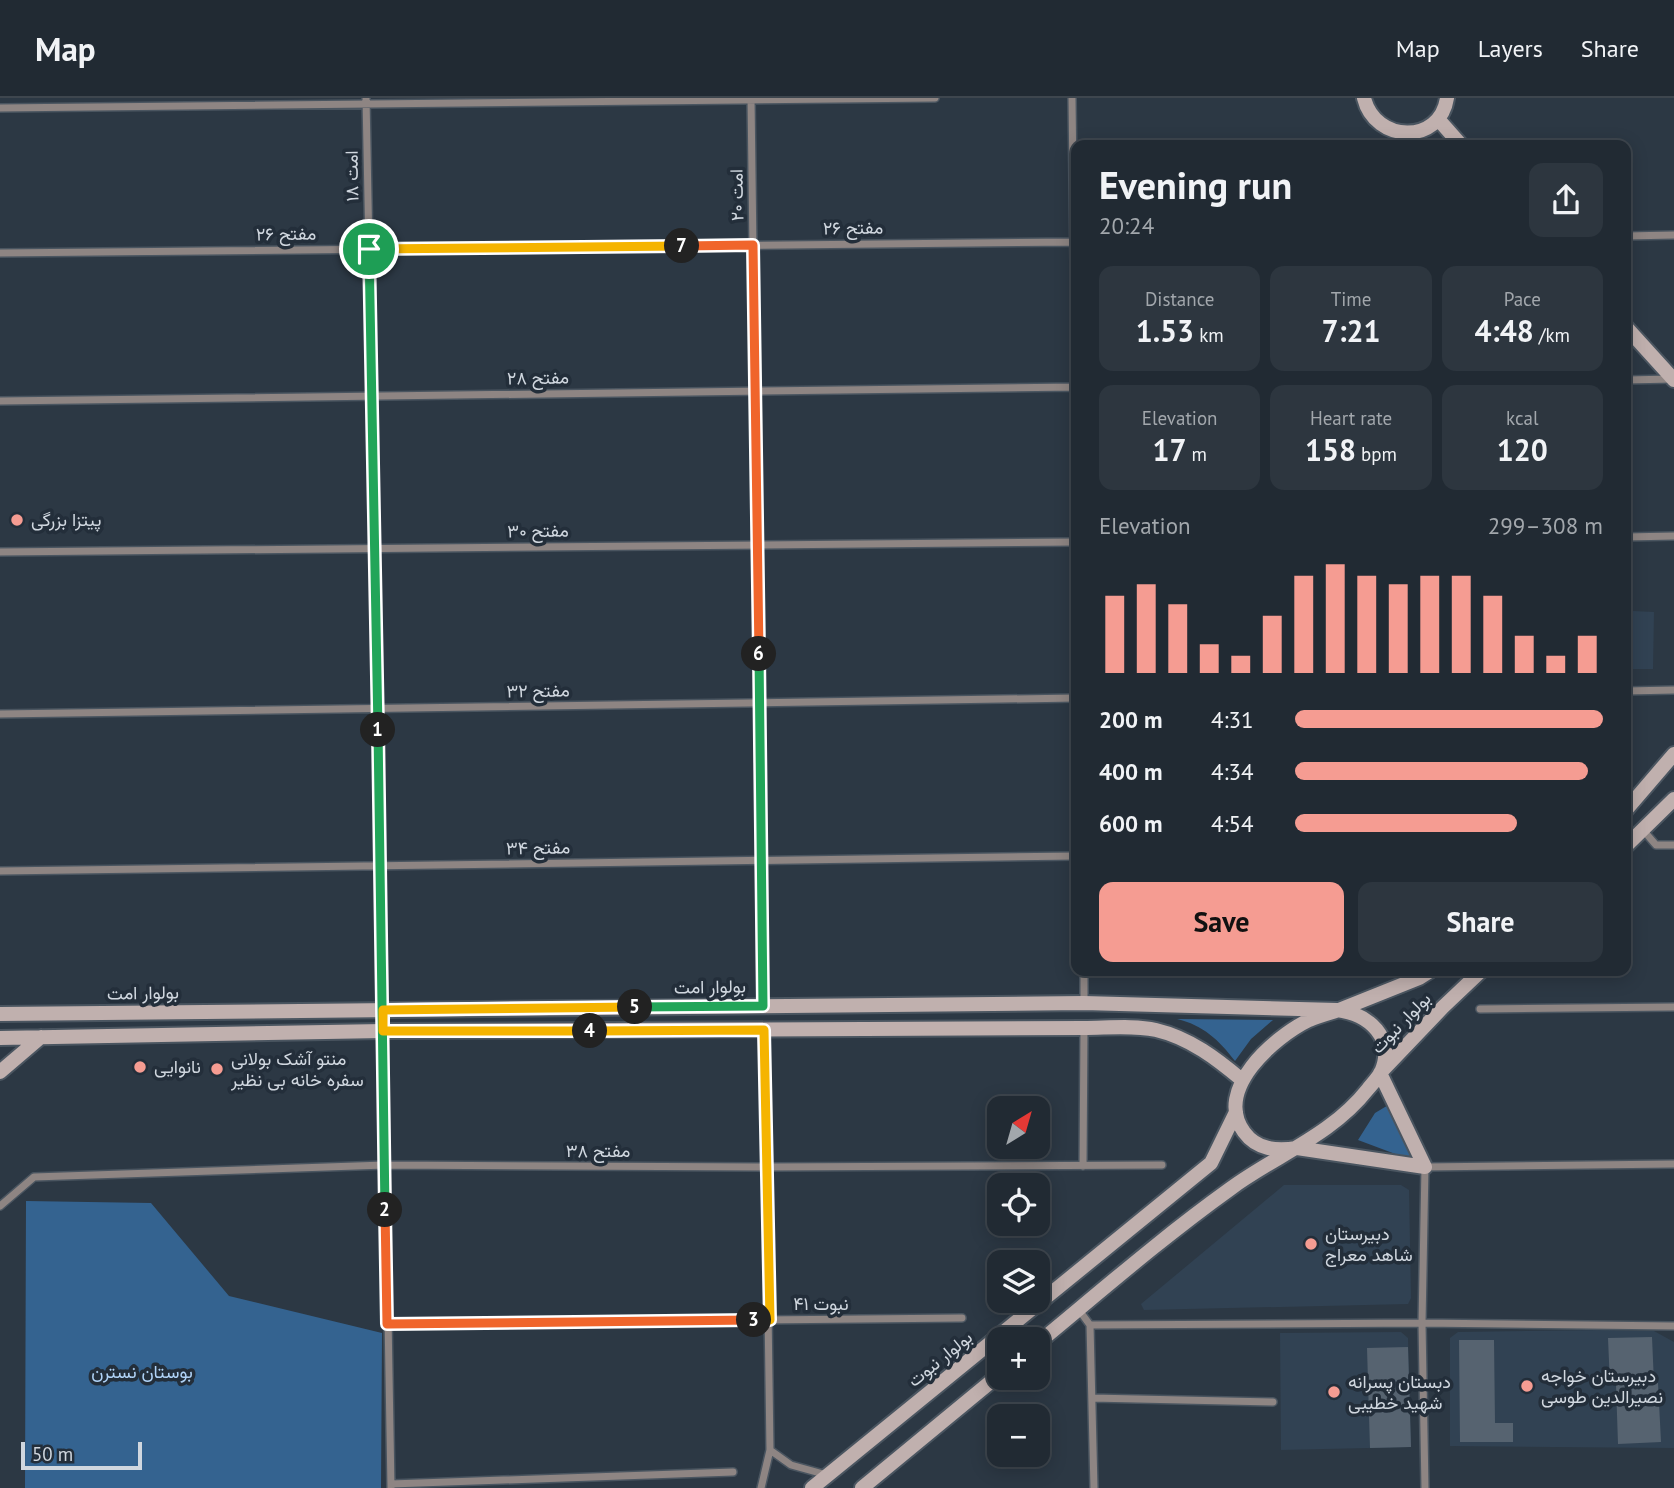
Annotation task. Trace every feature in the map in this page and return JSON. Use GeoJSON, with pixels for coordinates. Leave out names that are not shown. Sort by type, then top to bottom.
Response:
{"type":"FeatureCollection","features":[{"type":"Feature","properties":{"kind":"main road"},"geometry":{"type":"LineString","coordinates":[[1364,98],[1367,110],[1377,123],[1405,139],[1438,119],[1447,98]]}},
{"type":"Feature","properties":{"kind":"main road"},"geometry":{"type":"LineString","coordinates":[[1438,119],[1457,140]]}},
{"type":"Feature","properties":{"kind":"main road"},"geometry":{"type":"LineString","coordinates":[[1631,332],[1674,379]]}},
{"type":"Feature","properties":{"kind":"main road"},"geometry":{"type":"LineString","coordinates":[[1631,804],[1674,754]]}},
{"type":"Feature","properties":{"kind":"main road"},"geometry":{"type":"LineString","coordinates":[[1631,841],[1674,799]]}},
{"type":"Feature","properties":{"kind":"main road","name":"بولوار نبوت"},"geometry":{"type":"LineString","coordinates":[[1337,1010],[1422,976]]}},
{"type":"Feature","properties":{"kind":"main road","name":"بولوار نبوت"},"geometry":{"type":"LineString","coordinates":[[1380,1073],[1476,976]]}},
{"type":"Feature","properties":{"kind":"main road","name":"بولوار امت"},"geometry":{"type":"LineString","coordinates":[[0,1014],[1084,1003],[1337,1010]]}},
{"type":"Feature","properties":{"kind":"main road"},"geometry":{"type":"LineString","coordinates":[[383,1010],[383,1031]]}},
{"type":"Feature","properties":{"kind":"main road"},"geometry":{"type":"LineString","coordinates":[[1050,1333],[1232,1187],[1297,1148],[1329,1128],[1348,1111],[1380,1073],[1385,1055],[1381,1037],[1371,1022],[1355,1013],[1337,1010],[1308,1020],[1283,1036],[1260,1056],[1242,1080],[1236,1096],[1236,1112],[1243,1131],[1258,1145],[1277,1151],[1297,1148],[1424,1167]]}},
{"type":"Feature","properties":{"kind":"main road"},"geometry":{"type":"LineString","coordinates":[[0,1038],[383,1031],[1156,1030],[1191,1043],[1214,1057],[1242,1080]]}},
{"type":"Feature","properties":{"kind":"main road"},"geometry":{"type":"LineString","coordinates":[[0,1072],[41,1037]]}},
{"type":"Feature","properties":{"kind":"main road"},"geometry":{"type":"LineString","coordinates":[[1380,1073],[1424,1167]]}},
{"type":"Feature","properties":{"kind":"main road","name":"بولوار نبوت"},"geometry":{"type":"LineString","coordinates":[[812,1488],[1211,1163],[1236,1112]]}},
{"type":"Feature","properties":{"kind":"main road"},"geometry":{"type":"LineString","coordinates":[[862,1488],[987,1385]]}},
{"type":"Feature","properties":{"kind":"street"},"geometry":{"type":"LineString","coordinates":[[0,108],[366,101],[935,98]]}},
{"type":"Feature","properties":{"kind":"street"},"geometry":{"type":"LineString","coordinates":[[1072,98],[1073,140]]}},
{"type":"Feature","properties":{"kind":"street","name":"امت ۲۰"},"geometry":{"type":"LineString","coordinates":[[751,99],[763,1006]]}},
{"type":"Feature","properties":{"kind":"street","name":"امت ۱۸"},"geometry":{"type":"LineString","coordinates":[[366,101],[383,1010]]}},
{"type":"Feature","properties":{"kind":"street"},"geometry":{"type":"LineString","coordinates":[[1631,236],[1674,235]]}},
{"type":"Feature","properties":{"kind":"street","name":"مفتح ۲۶"},"geometry":{"type":"LineString","coordinates":[[0,253],[1071,242]]}},
{"type":"Feature","properties":{"kind":"street"},"geometry":{"type":"LineString","coordinates":[[1631,380],[1674,379]]}},
{"type":"Feature","properties":{"kind":"street","name":"مفتح ۲۸"},"geometry":{"type":"LineString","coordinates":[[0,401],[1071,387]]}},
{"type":"Feature","properties":{"kind":"street"},"geometry":{"type":"LineString","coordinates":[[1631,537],[1674,536]]}},
{"type":"Feature","properties":{"kind":"street","name":"مفتح ۳۰"},"geometry":{"type":"LineString","coordinates":[[0,552],[1071,542]]}},
{"type":"Feature","properties":{"kind":"street"},"geometry":{"type":"LineString","coordinates":[[1631,691],[1674,690]]}},
{"type":"Feature","properties":{"kind":"street","name":"مفتح ۳۲"},"geometry":{"type":"LineString","coordinates":[[0,714],[1071,698]]}},
{"type":"Feature","properties":{"kind":"street"},"geometry":{"type":"LineString","coordinates":[[1643,830],[1656,845],[1674,845]]}},
{"type":"Feature","properties":{"kind":"street","name":"مفتح ۳۴"},"geometry":{"type":"LineString","coordinates":[[0,871],[1071,856]]}},
{"type":"Feature","properties":{"kind":"street"},"geometry":{"type":"LineString","coordinates":[[1084,976],[1084,1003]]}},
{"type":"Feature","properties":{"kind":"street"},"geometry":{"type":"LineString","coordinates":[[1480,1009],[1674,1007]]}},
{"type":"Feature","properties":{"kind":"street"},"geometry":{"type":"LineString","coordinates":[[1083,1166],[1084,1028]]}},
{"type":"Feature","properties":{"kind":"street"},"geometry":{"type":"LineString","coordinates":[[761,1488],[770,1450],[764,1030]]}},
{"type":"Feature","properties":{"kind":"street"},"geometry":{"type":"LineString","coordinates":[[383,1031],[391,1486],[733,1472]]}},
{"type":"Feature","properties":{"kind":"street"},"geometry":{"type":"LineString","coordinates":[[1425,1488],[1422,1323],[1424,1167],[1674,1164]]}},
{"type":"Feature","properties":{"kind":"street","name":"مفتح ۳۸"},"geometry":{"type":"LineString","coordinates":[[0,1206],[33,1177],[385,1165],[1162,1165]]}},
{"type":"Feature","properties":{"kind":"street"},"geometry":{"type":"LineString","coordinates":[[1078,1309],[1090,1325],[1094,1488]]}},
{"type":"Feature","properties":{"kind":"street","name":"نبوت ۴۱"},"geometry":{"type":"LineString","coordinates":[[387,1324],[962,1318]]}},
{"type":"Feature","properties":{"kind":"street"},"geometry":{"type":"LineString","coordinates":[[1090,1325],[1422,1323],[1671,1328]]}},
{"type":"Feature","properties":{"kind":"street"},"geometry":{"type":"LineString","coordinates":[[1092,1398],[1273,1402]]}},
{"type":"Feature","properties":{"kind":"street"},"geometry":{"type":"LineString","coordinates":[[770,1450],[791,1465],[828,1475]]}},
{"type":"Feature","properties":{"kind":"shaded area"},"geometry":{"type":"Polygon","coordinates":[[[1631,552],[1633,611],[1654,612],[1653,669],[1631,669],[1631,552]]]}},
{"type":"Feature","properties":{"kind":"shaded area","name":"دبیرستان شاهد معراج"},"geometry":{"type":"Polygon","coordinates":[[[1284,1185],[1401,1185],[1409,1190],[1411,1298],[1408,1304],[1144,1310],[1141,1304],[1284,1185]]]}},
{"type":"Feature","properties":{"kind":"shaded area"},"geometry":{"type":"Polygon","coordinates":[[[1654,1331],[1674,1342],[1674,1448],[1450,1446],[1450,1338],[1458,1332],[1654,1331]]]}},
{"type":"Feature","properties":{"kind":"shaded area"},"geometry":{"type":"Polygon","coordinates":[[[1401,1332],[1408,1338],[1411,1447],[1281,1450],[1280,1333],[1401,1332]]]}},
{"type":"Feature","properties":{"kind":"green space"},"geometry":{"type":"Polygon","coordinates":[[[1177,1019],[1273,1020],[1251,1039],[1235,1061],[1210,1034],[1177,1019]]]}},
{"type":"Feature","properties":{"kind":"green space"},"geometry":{"type":"Polygon","coordinates":[[[1390,1104],[1414,1158],[1358,1140],[1375,1113],[1390,1104]]]}},
{"type":"Feature","properties":{"kind":"green space","name":"بوستان نسترن"},"geometry":{"type":"Polygon","coordinates":[[[26,1201],[151,1203],[229,1296],[382,1333],[381,1488],[25,1488],[26,1201]]]}},
{"type":"Feature","properties":{"kind":"building"},"geometry":{"type":"Polygon","coordinates":[[[1652,1337],[1661,1442],[1618,1444],[1616,1385],[1610,1385],[1608,1338],[1652,1337]]]}},
{"type":"Feature","properties":{"kind":"building"},"geometry":{"type":"Polygon","coordinates":[[[1459,1340],[1494,1340],[1495,1423],[1513,1423],[1513,1442],[1460,1442],[1459,1340]]]}},
{"type":"Feature","properties":{"kind":"building"},"geometry":{"type":"Polygon","coordinates":[[[1408,1347],[1411,1447],[1370,1448],[1367,1348],[1408,1347]]]}},
{"type":"Feature","properties":{"kind":"place","name":"پیتزا بزرگی"},"geometry":{"type":"Point","coordinates":[17,520]}},
{"type":"Feature","properties":{"kind":"place","name":"نانوایی"},"geometry":{"type":"Point","coordinates":[140,1067]}},
{"type":"Feature","properties":{"kind":"place","name":"منتو آشک بولانی سفره خانه بی نظیر"},"geometry":{"type":"Point","coordinates":[217,1069]}},
{"type":"Feature","properties":{"kind":"place","name":"دبیرستان شاهد معراج"},"geometry":{"type":"Point","coordinates":[1311,1244]}},
{"type":"Feature","properties":{"kind":"place","name":"دبیرستان خواجه نصیرالدین طوسی"},"geometry":{"type":"Point","coordinates":[1527,1386]}},
{"type":"Feature","properties":{"kind":"place","name":"دبستان پسرانه شهید خطیبی"},"geometry":{"type":"Point","coordinates":[1334,1392]}},
{"type":"Feature","properties":{"kind":"route"},"geometry":{"type":"LineString","coordinates":[[753,245],[763,1006],[383,1010],[383,1031],[764,1030],[770,1320],[387,1324],[369,249],[753,245]]}}]}
